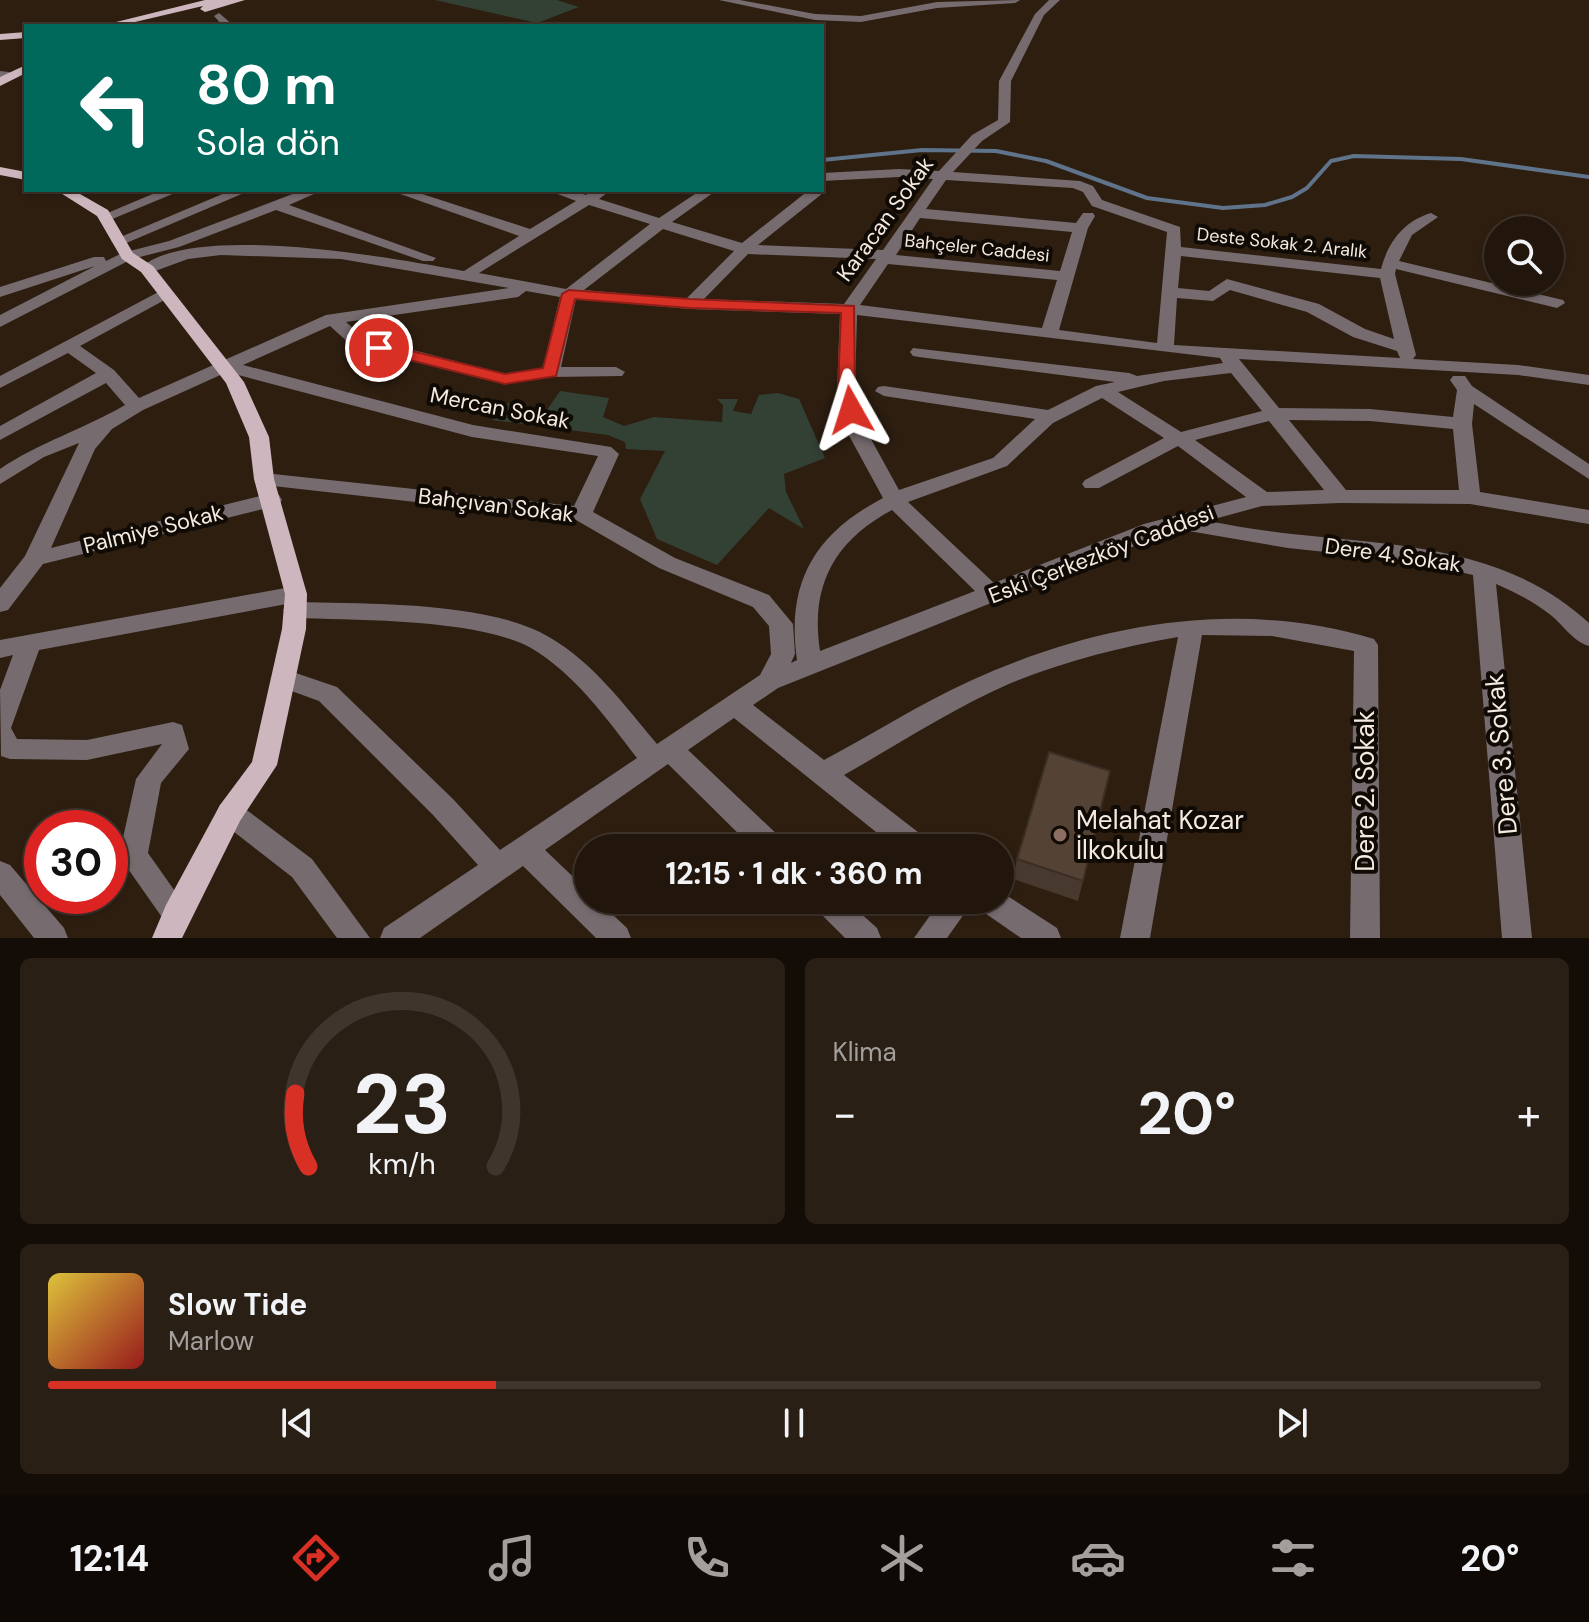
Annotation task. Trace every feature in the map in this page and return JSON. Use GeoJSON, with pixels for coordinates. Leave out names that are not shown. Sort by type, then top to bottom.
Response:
{"type":"FeatureCollection","features":[{"type":"Feature","properties":{"kind":"main road"},"geometry":{"type":"LineString","coordinates":[[148,24],[218,0]]}},
{"type":"Feature","properties":{"kind":"main road"},"geometry":{"type":"LineString","coordinates":[[118,24],[240,0]]}},
{"type":"Feature","properties":{"kind":"main road"},"geometry":{"type":"LineString","coordinates":[[0,40],[24,37]]}},
{"type":"Feature","properties":{"kind":"main road"},"geometry":{"type":"LineString","coordinates":[[2,77],[24,69]]}},
{"type":"Feature","properties":{"kind":"main road"},"geometry":{"type":"LineString","coordinates":[[0,91],[24,78]]}},
{"type":"Feature","properties":{"kind":"main road"},"geometry":{"type":"LineString","coordinates":[[0,171],[24,176]]}},
{"type":"Feature","properties":{"kind":"main road"},"geometry":{"type":"LineString","coordinates":[[66,192],[105,217],[124,250],[147,269],[235,382],[259,437],[264,479],[272,500],[295,602],[284,678],[264,765],[230,813],[172,926]]}},
{"type":"Feature","properties":{"kind":"street"},"geometry":{"type":"LineString","coordinates":[[724,0],[815,17],[861,19],[937,5],[1015,0]]}},
{"type":"Feature","properties":{"kind":"street","name":"Karacan Sokak"},"geometry":{"type":"LineString","coordinates":[[993,595],[894,500],[856,430],[846,389],[849,309],[943,175],[966,151],[1004,122],[1005,81],[1040,14],[1055,0]]}},
{"type":"Feature","properties":{"kind":"street"},"geometry":{"type":"LineString","coordinates":[[219,16],[227,24]]}},
{"type":"Feature","properties":{"kind":"street"},"geometry":{"type":"LineString","coordinates":[[828,177],[899,173],[1075,184],[1088,189],[1097,203],[1175,230],[1165,349]]}},
{"type":"Feature","properties":{"kind":"street"},"geometry":{"type":"LineString","coordinates":[[105,217],[170,192]]}},
{"type":"Feature","properties":{"kind":"street"},"geometry":{"type":"LineString","coordinates":[[0,322],[124,250],[240,192]]}},
{"type":"Feature","properties":{"kind":"street"},"geometry":{"type":"LineString","coordinates":[[0,292],[124,250],[174,244],[311,192]]}},
{"type":"Feature","properties":{"kind":"street"},"geometry":{"type":"LineString","coordinates":[[402,192],[532,235]]}},
{"type":"Feature","properties":{"kind":"street","name":"Bahçeler Caddesi"},"geometry":{"type":"LineString","coordinates":[[560,192],[744,249],[887,257],[1065,276]]}},
{"type":"Feature","properties":{"kind":"street"},"geometry":{"type":"LineString","coordinates":[[472,271],[601,192]]}},
{"type":"Feature","properties":{"kind":"street"},"geometry":{"type":"LineString","coordinates":[[551,372],[569,294],[661,223],[707,192]]}},
{"type":"Feature","properties":{"kind":"street"},"geometry":{"type":"LineString","coordinates":[[690,304],[744,249],[815,192]]}},
{"type":"Feature","properties":{"kind":"street"},"geometry":{"type":"LineString","coordinates":[[1049,334],[1081,228],[1097,203]]}},
{"type":"Feature","properties":{"kind":"street"},"geometry":{"type":"LineString","coordinates":[[277,206],[472,271],[494,282]]}},
{"type":"Feature","properties":{"kind":"street"},"geometry":{"type":"LineString","coordinates":[[917,213],[1081,228]]}},
{"type":"Feature","properties":{"kind":"street"},"geometry":{"type":"LineString","coordinates":[[1411,363],[1403,347],[1388,268],[1406,232],[1431,217]]}},
{"type":"Feature","properties":{"kind":"street"},"geometry":{"type":"LineString","coordinates":[[147,269],[185,255],[221,250],[341,254],[569,294],[690,304],[849,309],[1165,349],[1230,361],[1411,363],[1518,370],[1589,380]]}},
{"type":"Feature","properties":{"kind":"street","name":"Deste Sokak 2. Aralık"},"geometry":{"type":"LineString","coordinates":[[1173,251],[1388,268],[1557,303]]}},
{"type":"Feature","properties":{"kind":"street"},"geometry":{"type":"LineString","coordinates":[[1170,292],[1213,296],[1227,284],[1313,308],[1359,333],[1403,347]]}},
{"type":"Feature","properties":{"kind":"street"},"geometry":{"type":"LineString","coordinates":[[0,478],[37,453],[105,425],[136,406],[332,319],[538,289]]}},
{"type":"Feature","properties":{"kind":"street"},"geometry":{"type":"LineString","coordinates":[[0,383],[166,293]]}},
{"type":"Feature","properties":{"kind":"street"},"geometry":{"type":"LineString","coordinates":[[332,319],[357,341],[505,379],[551,372],[616,372]]}},
{"type":"Feature","properties":{"kind":"street"},"geometry":{"type":"LineString","coordinates":[[70,347],[108,374],[136,406]]}},
{"type":"Feature","properties":{"kind":"street"},"geometry":{"type":"LineString","coordinates":[[919,352],[1141,379]]}},
{"type":"Feature","properties":{"kind":"street"},"geometry":{"type":"LineString","coordinates":[[810,666],[806,607],[813,578],[852,523],[894,500],[998,463],[1051,416],[1102,390],[1230,361]]}},
{"type":"Feature","properties":{"kind":"street"},"geometry":{"type":"LineString","coordinates":[[1230,361],[1340,496]]}},
{"type":"Feature","properties":{"kind":"street"},"geometry":{"type":"LineString","coordinates":[[1448,365],[1466,390],[1589,473]]}},
{"type":"Feature","properties":{"kind":"street","name":"Mercan Sokak"},"geometry":{"type":"LineString","coordinates":[[225,366],[472,431],[604,451],[609,454],[581,514]]}},
{"type":"Feature","properties":{"kind":"street"},"geometry":{"type":"LineString","coordinates":[[0,434],[108,374]]}},
{"type":"Feature","properties":{"kind":"street"},"geometry":{"type":"LineString","coordinates":[[1102,390],[1217,463],[1262,499]]}},
{"type":"Feature","properties":{"kind":"street"},"geometry":{"type":"LineString","coordinates":[[1466,390],[1462,424],[1470,497]]}},
{"type":"Feature","properties":{"kind":"street"},"geometry":{"type":"LineString","coordinates":[[884,391],[1051,416]]}},
{"type":"Feature","properties":{"kind":"street"},"geometry":{"type":"LineString","coordinates":[[1092,484],[1177,439],[1274,414],[1370,415],[1462,424]]}},
{"type":"Feature","properties":{"kind":"street"},"geometry":{"type":"LineString","coordinates":[[0,604],[35,559],[86,447],[105,425]]}},
{"type":"Feature","properties":{"kind":"street","name":"Bahçıvan Sokak"},"geometry":{"type":"LineString","coordinates":[[264,479],[581,514],[667,563],[761,601],[781,624],[783,654],[769,681]]}},
{"type":"Feature","properties":{"kind":"street","name":"Eski Çerkezköy Caddesi"},"geometry":{"type":"LineString","coordinates":[[395,938],[769,681],[1176,522],[1262,499],[1340,496],[1470,497],[1589,517]]}},
{"type":"Feature","properties":{"kind":"street","name":"Palmiye Sokak"},"geometry":{"type":"LineString","coordinates":[[35,559],[272,500]]}},
{"type":"Feature","properties":{"kind":"street","name":"Dere 4. Sokak"},"geometry":{"type":"LineString","coordinates":[[1176,522],[1284,540],[1432,556],[1484,570],[1567,612],[1589,637]]}},
{"type":"Feature","properties":{"kind":"street","name":"Dere 3. Sokak"},"geometry":{"type":"LineString","coordinates":[[1484,570],[1517,938]]}},
{"type":"Feature","properties":{"kind":"street"},"geometry":{"type":"LineString","coordinates":[[0,649],[295,602],[469,619],[522,633],[544,645],[593,687],[663,756],[755,834]]}},
{"type":"Feature","properties":{"kind":"street","name":"Dere 2. Sokak"},"geometry":{"type":"LineString","coordinates":[[1191,629],[1236,625],[1275,627],[1366,645],[1365,938]]}},
{"type":"Feature","properties":{"kind":"street"},"geometry":{"type":"LineString","coordinates":[[823,774],[977,688],[1039,664],[1152,632],[1191,629],[1135,938]]}},
{"type":"Feature","properties":{"kind":"street"},"geometry":{"type":"LineString","coordinates":[[0,724],[29,644]]}},
{"type":"Feature","properties":{"kind":"street"},"geometry":{"type":"LineString","coordinates":[[284,678],[328,694],[443,807],[498,868]]}},
{"type":"Feature","properties":{"kind":"street"},"geometry":{"type":"LineString","coordinates":[[736,706],[899,834]]}},
{"type":"Feature","properties":{"kind":"street"},"geometry":{"type":"LineString","coordinates":[[0,732],[10,749],[87,750],[173,732],[176,749],[149,779],[133,856],[172,926]]}},
{"type":"Feature","properties":{"kind":"street"},"geometry":{"type":"LineString","coordinates":[[230,813],[302,868],[355,938]]}},
{"type":"Feature","properties":{"kind":"street"},"geometry":{"type":"LineString","coordinates":[[525,849],[616,938]]}},
{"type":"Feature","properties":{"kind":"street"},"geometry":{"type":"LineString","coordinates":[[0,874],[53,938]]}},
{"type":"Feature","properties":{"kind":"street"},"geometry":{"type":"LineString","coordinates":[[841,914],[866,938]]}},
{"type":"Feature","properties":{"kind":"street"},"geometry":{"type":"LineString","coordinates":[[929,938],[948,914]]}},
{"type":"Feature","properties":{"kind":"street"},"geometry":{"type":"LineString","coordinates":[[1010,914],[1046,938]]}},
{"type":"Feature","properties":{"kind":"green space"},"geometry":{"type":"Polygon","coordinates":[[[435,0],[557,0],[579,7],[537,23],[435,0]]]}},
{"type":"Feature","properties":{"kind":"green space"},"geometry":{"type":"Polygon","coordinates":[[[560,391],[609,398],[603,417],[624,426],[654,417],[722,422],[723,405],[717,399],[738,399],[733,411],[751,414],[759,395],[778,393],[799,399],[825,458],[784,474],[786,492],[804,529],[769,508],[717,565],[657,539],[640,499],[665,451],[626,449],[625,442],[608,435],[492,420],[508,403],[547,410],[560,391]]]}},
{"type":"Feature","properties":{"kind":"building","name":"Melahat Kozar İlkokulu"},"geometry":{"type":"Polygon","coordinates":[[[1049,752],[1110,771],[1083,881],[1017,859],[1049,752]]]}},
{"type":"Feature","properties":{"kind":"waterway"},"geometry":{"type":"LineString","coordinates":[[824,160],[922,150],[996,151],[1046,161],[1147,198],[1223,208],[1265,205],[1292,197],[1307,188],[1331,161],[1354,156],[1461,159],[1589,177]]}},
{"type":"Feature","properties":{"kind":"place","name":"Melahat Kozar İlkokulu"},"geometry":{"type":"Point","coordinates":[1060,835]}},
{"type":"Feature","properties":{"kind":"route"},"geometry":{"type":"LineString","coordinates":[[379,348],[505,379],[551,372],[569,294],[690,304],[849,309],[846,389],[851,410]]}}]}
